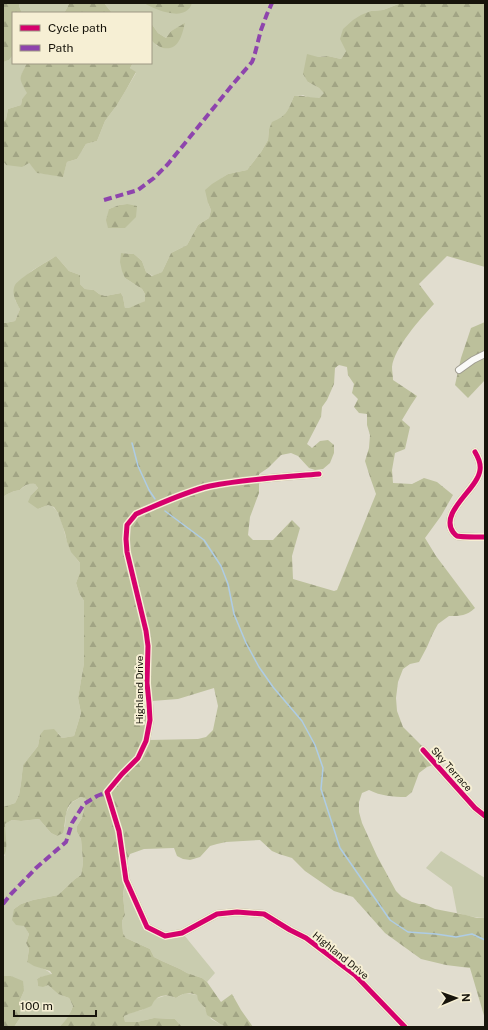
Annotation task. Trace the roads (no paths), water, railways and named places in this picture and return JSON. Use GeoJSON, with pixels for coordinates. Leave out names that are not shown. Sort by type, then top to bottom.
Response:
{"type":"FeatureCollection","features":[{"type":"Feature","properties":{"kind":"street"},"geometry":{"type":"LineString","coordinates":[[459,370],[485,354]]}},
{"type":"Feature","properties":{"kind":"street"},"geometry":{"type":"LineString","coordinates":[[475,452],[478,456],[480,469],[479,474],[450,517],[450,527],[455,535],[485,537]]}},
{"type":"Feature","properties":{"kind":"street","name":"Highland Drive"},"geometry":{"type":"LineString","coordinates":[[319,474],[250,480],[209,487],[181,495],[136,514],[127,525],[126,539],[128,552],[148,646],[147,683],[150,703],[150,720],[146,741],[138,758],[107,792],[119,831],[126,880],[147,926],[165,936],[182,933],[217,914],[237,912],[264,914],[306,938],[355,975],[405,1027]]}},
{"type":"Feature","properties":{"kind":"street","name":"Sky Terrace"},"geometry":{"type":"LineString","coordinates":[[423,750],[475,808],[485,816]]}},
{"type":"Feature","properties":{"kind":"waterway"},"geometry":{"type":"LineString","coordinates":[[132,443],[138,466],[149,490],[155,499]]}},
{"type":"Feature","properties":{"kind":"waterway"},"geometry":{"type":"LineString","coordinates":[[165,511],[204,540],[221,566],[228,584],[234,614],[246,643],[259,667],[273,687],[302,721],[315,745],[323,768],[321,789],[340,848],[390,920],[408,932],[456,937],[472,934],[485,940]]}}]}
